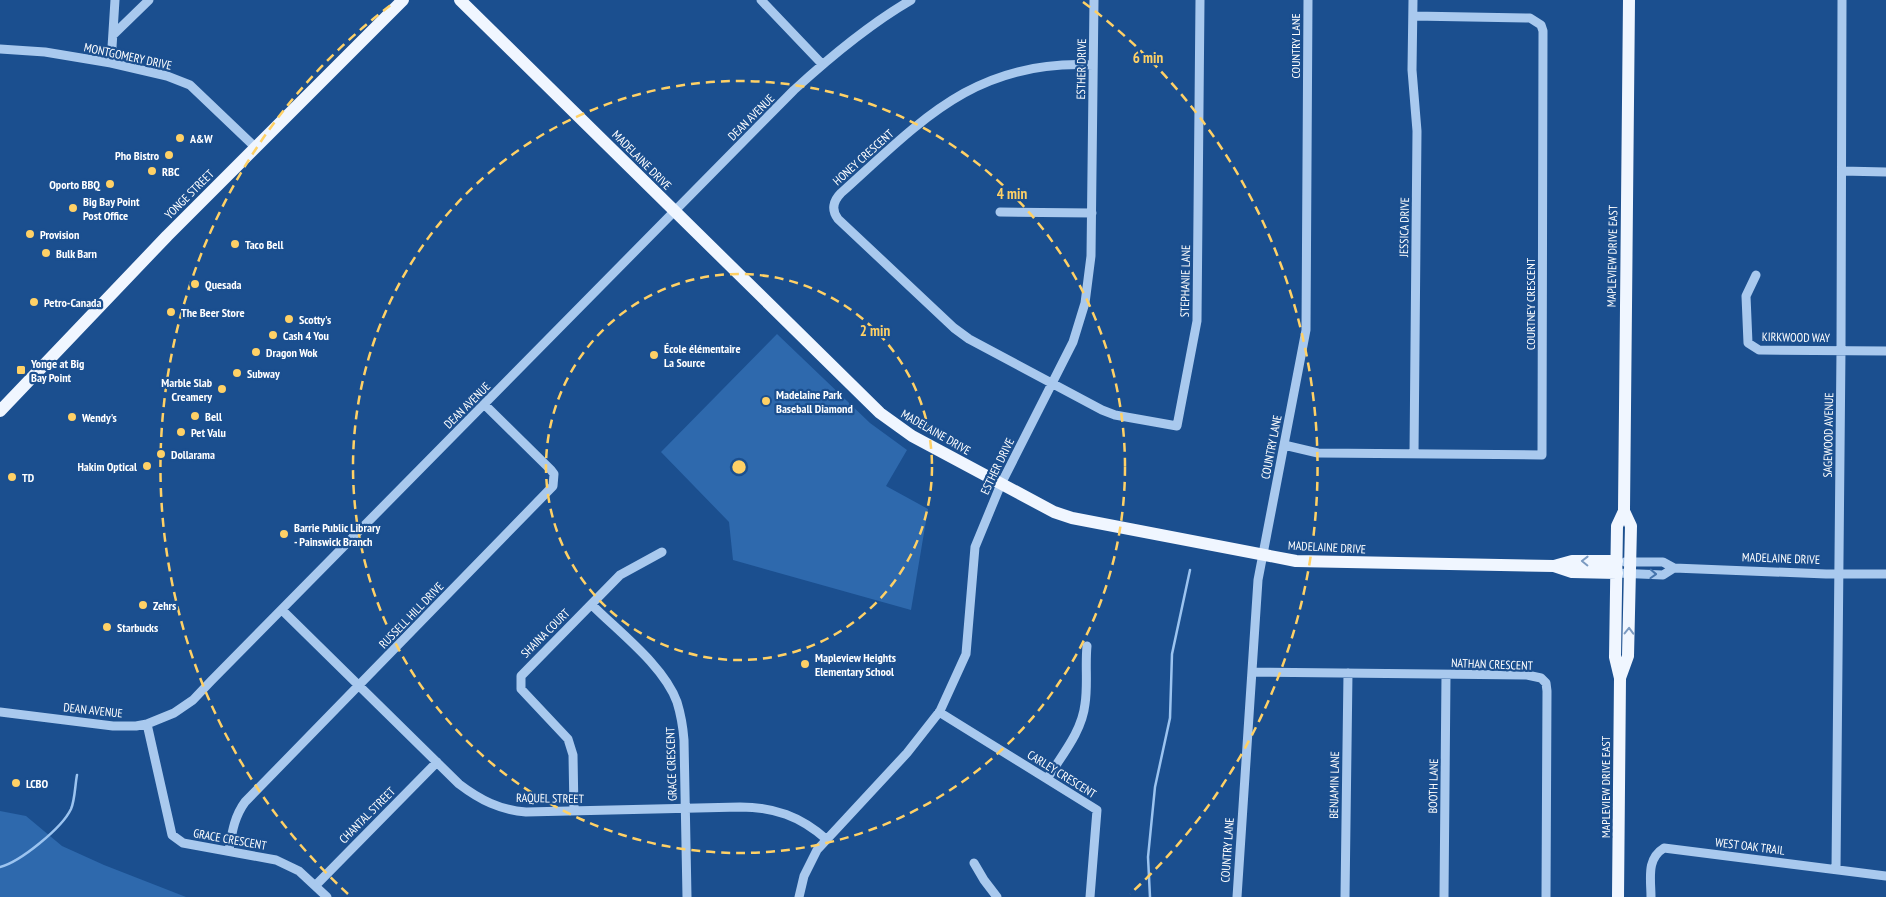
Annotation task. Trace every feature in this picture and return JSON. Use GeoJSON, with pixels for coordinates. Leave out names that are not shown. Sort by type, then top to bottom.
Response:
{"type":"FeatureCollection","features":[{"type":"Feature","properties":{"kind":"main road","name":"YONGE STREET"},"geometry":{"type":"LineString","coordinates":[[0,410],[167,236],[402,0]]}},
{"type":"Feature","properties":{"kind":"main road","name":"MADELAINE DRIVE"},"geometry":{"type":"LineString","coordinates":[[460,0],[885,417],[912,436],[1049,510],[1067,517],[1296,561],[1554,566],[1572,561],[1617,567]]}},
{"type":"Feature","properties":{"kind":"main road","name":"MAPLEVIEW DRIVE EAST"},"geometry":{"type":"LineString","coordinates":[[1618,897],[1620,678],[1615,657],[1618,526],[1624,511],[1629,0]]}},
{"type":"Feature","properties":{"kind":"main road","name":"MAPLEVIEW DRIVE EAST"},"geometry":{"type":"LineString","coordinates":[[1620,678],[1628,656],[1631,526],[1624,511]]}},
{"type":"Feature","properties":{"kind":"street"},"geometry":{"type":"LineString","coordinates":[[111,63],[115,0]]}},
{"type":"Feature","properties":{"kind":"street"},"geometry":{"type":"LineString","coordinates":[[113,35],[149,0]]}},
{"type":"Feature","properties":{"kind":"street"},"geometry":{"type":"LineString","coordinates":[[761,0],[822,64]]}},
{"type":"Feature","properties":{"kind":"street","name":"DEAN AVENUE"},"geometry":{"type":"LineString","coordinates":[[0,712],[113,726],[147,724],[174,713],[193,700],[822,64],[899,3],[911,0]]}},
{"type":"Feature","properties":{"kind":"street","name":"ESTHER DRIVE"},"geometry":{"type":"LineString","coordinates":[[798,897],[807,869],[826,839],[906,753],[939,712],[966,654],[975,547],[1001,484],[1073,342],[1085,304],[1091,264],[1094,0]]}},
{"type":"Feature","properties":{"kind":"street","name":"STEPHANIE LANE"},"geometry":{"type":"LineString","coordinates":[[1052,384],[1107,412],[1177,426],[1197,321],[1200,0]]}},
{"type":"Feature","properties":{"kind":"street","name":"COUNTRY LANE"},"geometry":{"type":"LineString","coordinates":[[1237,897],[1257,589],[1262,554],[1307,324],[1308,0]]}},
{"type":"Feature","properties":{"kind":"street","name":"JESSICA DRIVE"},"geometry":{"type":"LineString","coordinates":[[1413,0],[1412,70],[1417,131],[1414,454]]}},
{"type":"Feature","properties":{"kind":"street","name":"SAGEWOOD AVENUE"},"geometry":{"type":"LineString","coordinates":[[1836,870],[1842,0]]}},
{"type":"Feature","properties":{"kind":"street","name":"COURTNEY CRESCENT"},"geometry":{"type":"LineString","coordinates":[[1284,445],[1318,453],[1542,455],[1544,37],[1541,25],[1530,18],[1413,16]]}},
{"type":"Feature","properties":{"kind":"street","name":"MONTGOMERY DRIVE"},"geometry":{"type":"LineString","coordinates":[[0,49],[45,52],[111,63],[167,76],[190,85],[255,147]]}},
{"type":"Feature","properties":{"kind":"street","name":"HONEY CRESCENT"},"geometry":{"type":"LineString","coordinates":[[1052,384],[958,331],[838,219],[833,207],[838,196],[917,125],[942,106],[964,93],[994,79],[1026,70],[1060,65],[1093,65]]}},
{"type":"Feature","properties":{"kind":"street"},"geometry":{"type":"LineString","coordinates":[[1842,171],[1886,172]]}},
{"type":"Feature","properties":{"kind":"street"},"geometry":{"type":"LineString","coordinates":[[1000,212],[1092,213]]}},
{"type":"Feature","properties":{"kind":"street","name":"KIRKWOOD WAY"},"geometry":{"type":"LineString","coordinates":[[1756,275],[1746,296],[1748,343],[1758,350],[1886,351]]}},
{"type":"Feature","properties":{"kind":"street","name":"RUSSELL HILL DRIVE"},"geometry":{"type":"LineString","coordinates":[[229,850],[233,824],[244,802],[553,486],[554,474],[551,470],[485,405]]}},
{"type":"Feature","properties":{"kind":"street","name":"SHAINA COURT"},"geometry":{"type":"LineString","coordinates":[[574,811],[573,755],[568,739],[521,689],[521,676],[620,575],[662,552]]}},
{"type":"Feature","properties":{"kind":"street","name":"MADELAINE DRIVE"},"geometry":{"type":"LineString","coordinates":[[1617,567],[1663,575],[1674,568],[1886,574]]}},
{"type":"Feature","properties":{"kind":"street","name":"GRACE CRESCENT"},"geometry":{"type":"LineString","coordinates":[[592,604],[653,664],[667,682],[679,710],[683,729],[687,897]]}},
{"type":"Feature","properties":{"kind":"street","name":"RAQUEL STREET"},"geometry":{"type":"LineString","coordinates":[[282,610],[459,784],[492,805],[526,812],[746,807],[773,810],[802,820],[826,839]]}},
{"type":"Feature","properties":{"kind":"street"},"geometry":{"type":"LineString","coordinates":[[1047,779],[1077,730],[1083,714],[1086,697],[1085,662],[1087,646]]}},
{"type":"Feature","properties":{"kind":"street","name":"NATHAN CRESCENT"},"geometry":{"type":"LineString","coordinates":[[1252,672],[1527,676],[1541,678],[1546,683],[1546,897]]}},
{"type":"Feature","properties":{"kind":"street","name":"BENJAMIN LANE"},"geometry":{"type":"LineString","coordinates":[[1345,897],[1348,673]]}},
{"type":"Feature","properties":{"kind":"street","name":"BOOTH LANE"},"geometry":{"type":"LineString","coordinates":[[1444,897],[1446,675]]}},
{"type":"Feature","properties":{"kind":"street","name":"CARLEY CRESCENT"},"geometry":{"type":"LineString","coordinates":[[939,712],[1097,810],[1090,897]]}},
{"type":"Feature","properties":{"kind":"street","name":"GRACE CRESCENT"},"geometry":{"type":"LineString","coordinates":[[147,724],[172,835],[183,843],[276,860],[299,871],[327,897]]}},
{"type":"Feature","properties":{"kind":"street","name":"CHANTAL STREET"},"geometry":{"type":"LineString","coordinates":[[316,885],[437,762]]}},
{"type":"Feature","properties":{"kind":"street","name":"WEST OAK TRAIL"},"geometry":{"type":"LineString","coordinates":[[1651,897],[1650,864],[1657,852],[1664,848],[1886,876]]}},
{"type":"Feature","properties":{"kind":"street"},"geometry":{"type":"LineString","coordinates":[[974,862],[984,880],[997,897]]}},
{"type":"Feature","properties":{"kind":"shaded area"},"geometry":{"type":"Polygon","coordinates":[[[777,334],[870,423],[907,450],[886,486],[928,509],[911,610],[733,560],[729,522],[661,452],[777,334]]]}},
{"type":"Feature","properties":{"kind":"shaded area"},"geometry":{"type":"Polygon","coordinates":[[[0,811],[26,816],[62,846],[104,865],[186,897],[0,897],[0,811]]]}},
{"type":"Feature","properties":{"kind":"waterway"},"geometry":{"type":"LineString","coordinates":[[1150,897],[1148,857],[1155,787],[1170,718],[1172,654],[1190,570]]}},
{"type":"Feature","properties":{"kind":"waterway"},"geometry":{"type":"LineString","coordinates":[[0,867],[8,864],[40,843],[66,817],[71,809],[77,775]]}},
{"type":"Feature","properties":{"kind":"place","name":"A&W"},"geometry":{"type":"Point","coordinates":[180,138]}},
{"type":"Feature","properties":{"kind":"place","name":"Pho Bistro"},"geometry":{"type":"Point","coordinates":[169,155]}},
{"type":"Feature","properties":{"kind":"place","name":"RBC"},"geometry":{"type":"Point","coordinates":[152,171]}},
{"type":"Feature","properties":{"kind":"place","name":"Oporto BBQ"},"geometry":{"type":"Point","coordinates":[110,184]}},
{"type":"Feature","properties":{"kind":"place","name":"Big Bay Point Post Office"},"geometry":{"type":"Point","coordinates":[73,208]}},
{"type":"Feature","properties":{"kind":"place","name":"Provision"},"geometry":{"type":"Point","coordinates":[30,234]}},
{"type":"Feature","properties":{"kind":"place","name":"Taco Bell"},"geometry":{"type":"Point","coordinates":[235,244]}},
{"type":"Feature","properties":{"kind":"place","name":"Bulk Barn"},"geometry":{"type":"Point","coordinates":[46,253]}},
{"type":"Feature","properties":{"kind":"place","name":"Quesada"},"geometry":{"type":"Point","coordinates":[195,284]}},
{"type":"Feature","properties":{"kind":"place","name":"Petro-Canada"},"geometry":{"type":"Point","coordinates":[34,302]}},
{"type":"Feature","properties":{"kind":"place","name":"The Beer Store"},"geometry":{"type":"Point","coordinates":[171,312]}},
{"type":"Feature","properties":{"kind":"place","name":"Scotty's"},"geometry":{"type":"Point","coordinates":[289,319]}},
{"type":"Feature","properties":{"kind":"place","name":"Cash 4 You"},"geometry":{"type":"Point","coordinates":[273,335]}},
{"type":"Feature","properties":{"kind":"place","name":"Dragon Wok"},"geometry":{"type":"Point","coordinates":[256,352]}},
{"type":"Feature","properties":{"kind":"place","name":"École élémentaire La Source"},"geometry":{"type":"Point","coordinates":[654,355]}},
{"type":"Feature","properties":{"kind":"place","name":"Yonge at Big Bay Point"},"geometry":{"type":"Point","coordinates":[21,370]}},
{"type":"Feature","properties":{"kind":"place","name":"Subway"},"geometry":{"type":"Point","coordinates":[237,373]}},
{"type":"Feature","properties":{"kind":"place","name":"Marble Slab Creamery"},"geometry":{"type":"Point","coordinates":[222,389]}},
{"type":"Feature","properties":{"kind":"place","name":"Madelaine Park Baseball Diamond"},"geometry":{"type":"Point","coordinates":[766,401]}},
{"type":"Feature","properties":{"kind":"place","name":"Bell"},"geometry":{"type":"Point","coordinates":[195,416]}},
{"type":"Feature","properties":{"kind":"place","name":"Wendy's"},"geometry":{"type":"Point","coordinates":[72,417]}},
{"type":"Feature","properties":{"kind":"place","name":"Pet Valu"},"geometry":{"type":"Point","coordinates":[181,432]}},
{"type":"Feature","properties":{"kind":"place","name":"Dollarama"},"geometry":{"type":"Point","coordinates":[161,454]}},
{"type":"Feature","properties":{"kind":"place","name":"Hakim Optical"},"geometry":{"type":"Point","coordinates":[147,466]}},
{"type":"Feature","properties":{"kind":"place","name":"TD"},"geometry":{"type":"Point","coordinates":[12,477]}},
{"type":"Feature","properties":{"kind":"place","name":"Barrie Public Library - Painswick Branch"},"geometry":{"type":"Point","coordinates":[284,534]}},
{"type":"Feature","properties":{"kind":"place","name":"Zehrs"},"geometry":{"type":"Point","coordinates":[143,605]}},
{"type":"Feature","properties":{"kind":"place","name":"Starbucks"},"geometry":{"type":"Point","coordinates":[107,627]}},
{"type":"Feature","properties":{"kind":"place","name":"Mapleview Heights Elementary School"},"geometry":{"type":"Point","coordinates":[805,664]}},
{"type":"Feature","properties":{"kind":"place","name":"LCBO"},"geometry":{"type":"Point","coordinates":[16,783]}}]}
